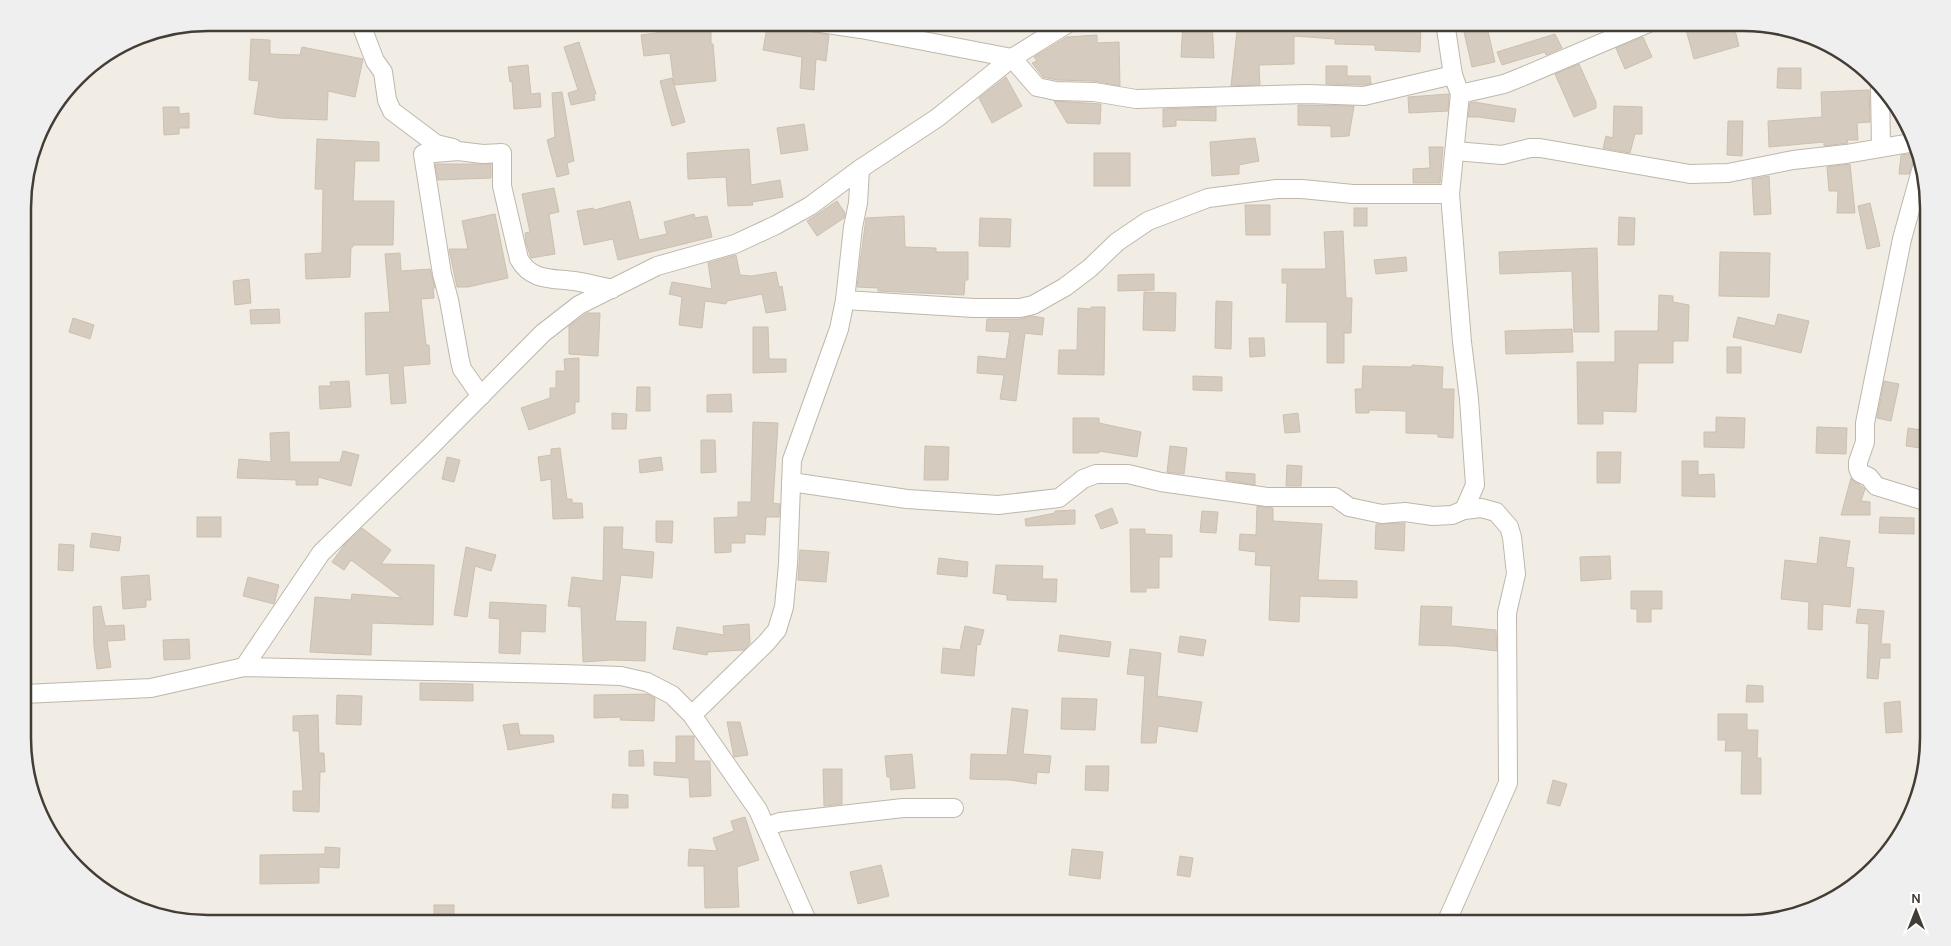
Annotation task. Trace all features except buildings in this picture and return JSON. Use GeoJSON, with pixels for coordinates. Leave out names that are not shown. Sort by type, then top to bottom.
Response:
{"type":"FeatureCollection","features":[{"type":"Feature","properties":{"kind":"street"},"geometry":{"type":"LineString","coordinates":[[363,31],[375,61],[383,72],[387,100],[392,111],[436,144],[458,151],[483,154],[502,153],[502,186],[519,259],[524,267],[541,278],[573,281],[612,289]]}},
{"type":"Feature","properties":{"kind":"street"},"geometry":{"type":"LineString","coordinates":[[872,31],[1012,58],[1037,87],[1056,91],[1094,92],[1136,99],[1307,94],[1364,96],[1453,75]]}},
{"type":"Feature","properties":{"kind":"street"},"geometry":{"type":"LineString","coordinates":[[244,667],[321,553],[543,333],[579,305],[657,266],[735,244],[776,225],[810,206],[860,169],[937,118],[1012,58],[1056,31]]}},
{"type":"Feature","properties":{"kind":"street"},"geometry":{"type":"LineString","coordinates":[[1446,31],[1453,75],[1460,94],[1450,194],[1475,485],[1464,510]]}},
{"type":"Feature","properties":{"kind":"street"},"geometry":{"type":"LineString","coordinates":[[1460,94],[1504,84],[1630,31]]}},
{"type":"Feature","properties":{"kind":"street"},"geometry":{"type":"LineString","coordinates":[[1880,96],[1881,148]]}},
{"type":"Feature","properties":{"kind":"street"},"geometry":{"type":"LineString","coordinates":[[1455,152],[1502,155],[1530,148],[1540,148],[1690,174],[1707,174],[1728,173],[1792,160],[1846,154],[1907,143]]}},
{"type":"Feature","properties":{"kind":"street"},"geometry":{"type":"LineString","coordinates":[[458,151],[422,154],[442,274],[449,300],[460,362],[462,369],[481,396]]}},
{"type":"Feature","properties":{"kind":"street"},"geometry":{"type":"LineString","coordinates":[[692,715],[777,630],[784,607],[788,564],[791,482],[795,449],[839,329],[845,300],[858,203],[860,169]]}},
{"type":"Feature","properties":{"kind":"street"},"geometry":{"type":"LineString","coordinates":[[1918,183],[1902,239],[1865,423],[1865,442],[1858,462],[1858,468],[1860,473],[1869,477],[1876,486],[1920,500]]}},
{"type":"Feature","properties":{"kind":"street"},"geometry":{"type":"LineString","coordinates":[[845,300],[974,308],[1020,308],[1033,305],[1065,286],[1090,268],[1116,242],[1148,221],[1208,198],[1276,189],[1302,189],[1353,194],[1450,194]]}},
{"type":"Feature","properties":{"kind":"street"},"geometry":{"type":"LineString","coordinates":[[1851,459],[1865,442]]}},
{"type":"Feature","properties":{"kind":"street"},"geometry":{"type":"LineString","coordinates":[[791,482],[907,499],[998,505],[1060,498],[1082,479],[1096,474],[1128,474],[1161,482],[1267,497],[1335,497],[1349,507],[1382,514],[1405,512],[1433,516],[1452,515],[1464,510],[1481,508],[1496,512],[1509,528],[1512,537],[1516,574],[1507,613],[1506,709],[1508,783],[1450,915]]}},
{"type":"Feature","properties":{"kind":"street"},"geometry":{"type":"LineString","coordinates":[[31,694],[151,688],[244,667],[621,676],[647,682],[672,695],[692,715],[758,810],[804,915]]}},
{"type":"Feature","properties":{"kind":"street"},"geometry":{"type":"LineString","coordinates":[[766,828],[780,822],[903,808],[954,808]]}}]}
